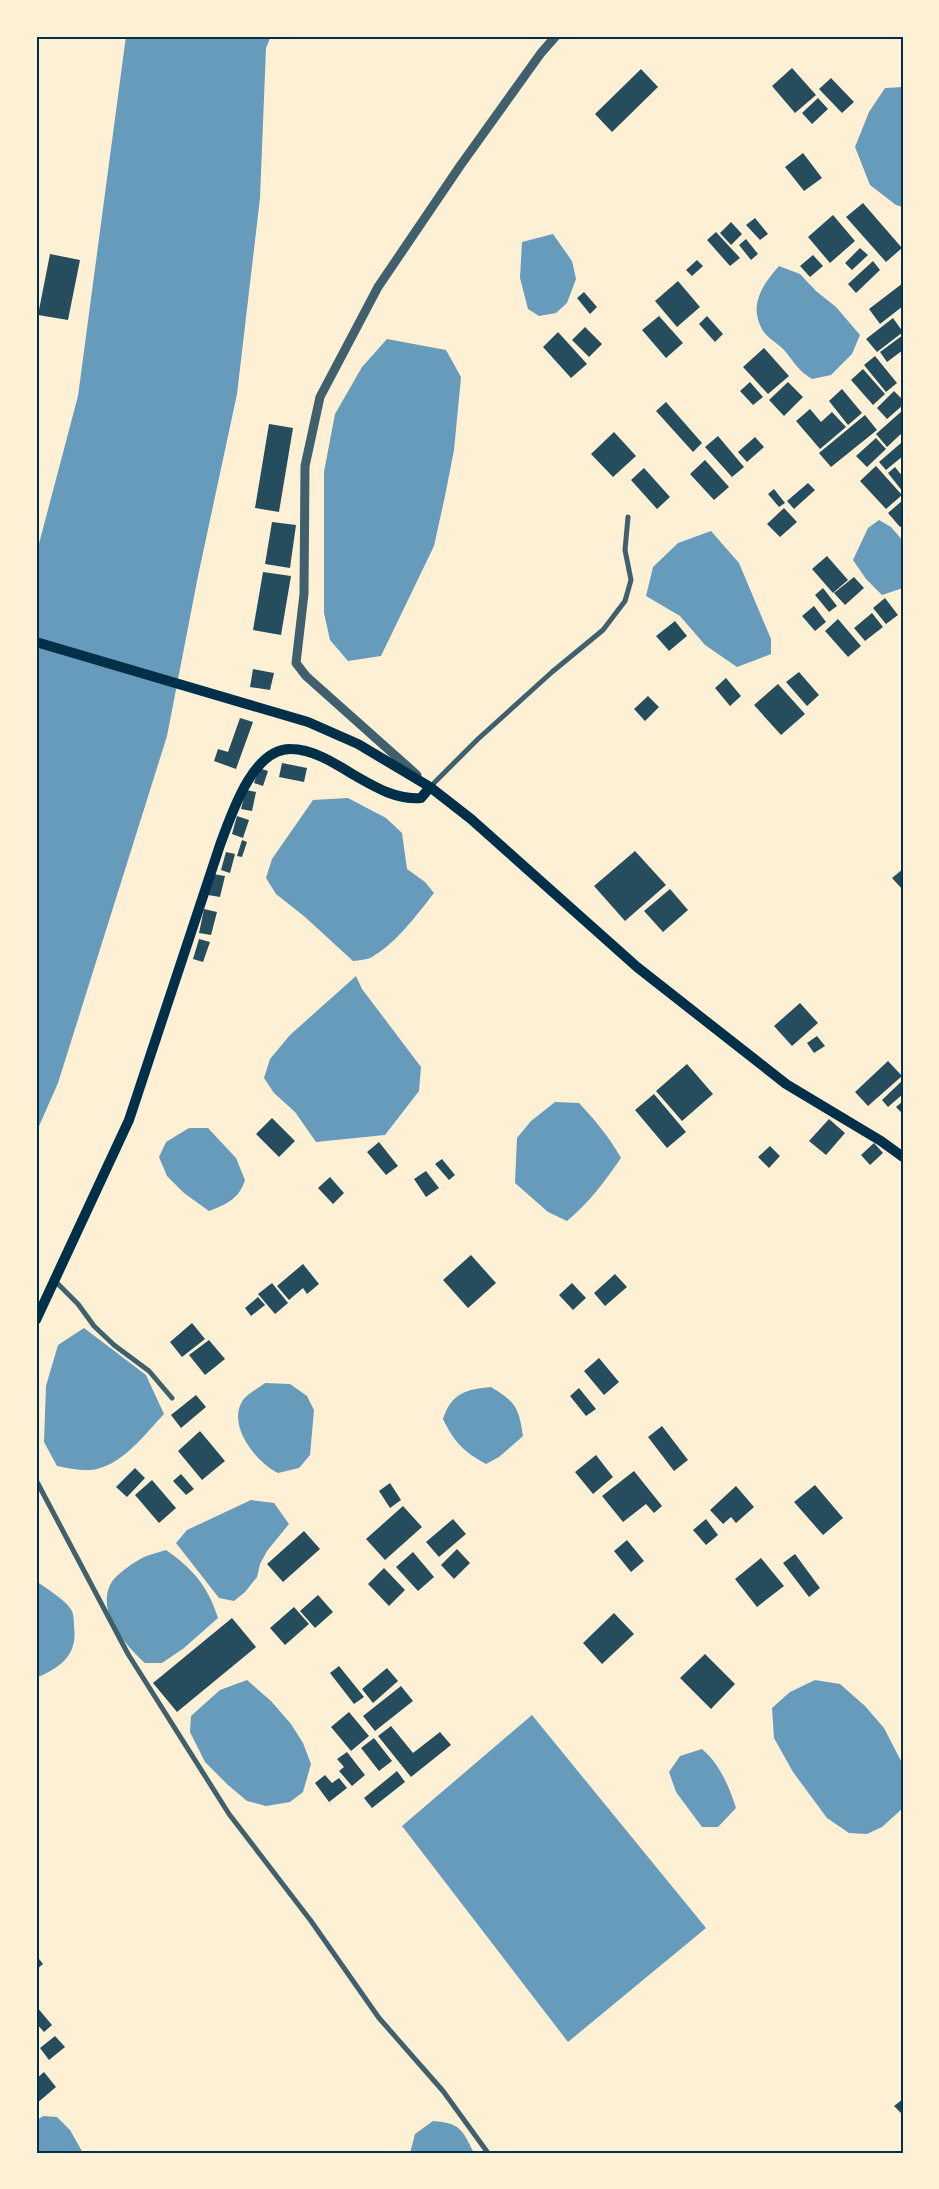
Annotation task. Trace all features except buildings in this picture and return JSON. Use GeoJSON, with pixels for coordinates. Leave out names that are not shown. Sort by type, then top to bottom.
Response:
{"type":"FeatureCollection","features":[{"type":"Feature","properties":{"kind":"main road"},"geometry":{"type":"LineString","coordinates":[[36,642],[288,716],[328,730],[358,744],[430,787],[471,819],[637,967],[778,1078],[881,1141],[903,1157]]}},
{"type":"Feature","properties":{"kind":"main road"},"geometry":{"type":"LineString","coordinates":[[36,1320],[129,1120],[220,845],[236,803],[256,769],[267,756],[291,749],[320,756],[389,794],[410,799],[421,798],[430,787]]}},
{"type":"Feature","properties":{"kind":"street"},"geometry":{"type":"LineString","coordinates":[[556,36],[541,53],[466,158],[378,287],[320,397],[305,466],[304,594],[296,663],[319,689],[430,787],[478,739],[537,685],[603,630],[624,601],[631,580],[625,550],[628,517]]}},
{"type":"Feature","properties":{"kind":"street"},"geometry":{"type":"LineString","coordinates":[[54,1279],[78,1304],[94,1326],[114,1346],[149,1371],[172,1398]]}},
{"type":"Feature","properties":{"kind":"street"},"geometry":{"type":"LineString","coordinates":[[36,1480],[128,1654],[229,1814],[311,1921],[379,2018],[443,2090],[488,2153]]}},
{"type":"Feature","properties":{"kind":"water"},"geometry":{"type":"Polygon","coordinates":[[[126,36],[271,36],[266,48],[260,198],[237,394],[198,576],[167,736],[58,1083],[36,1133],[36,555],[78,396],[126,36]]]}},
{"type":"Feature","properties":{"kind":"water"},"geometry":{"type":"Polygon","coordinates":[[[903,87],[903,207],[896,205],[870,185],[855,147],[869,112],[885,88],[903,87]]]}},
{"type":"Feature","properties":{"kind":"water"},"geometry":{"type":"Polygon","coordinates":[[[553,234],[572,261],[576,279],[567,303],[556,313],[539,316],[528,309],[520,278],[522,242],[553,234]]]}},
{"type":"Feature","properties":{"kind":"water"},"geometry":{"type":"Polygon","coordinates":[[[779,266],[800,274],[816,291],[836,307],[860,335],[852,354],[831,375],[812,379],[802,372],[783,349],[763,331],[757,313],[757,304],[767,281],[779,266]]]}},
{"type":"Feature","properties":{"kind":"water"},"geometry":{"type":"Polygon","coordinates":[[[387,339],[446,350],[461,377],[454,450],[434,546],[381,656],[348,661],[330,640],[324,613],[324,472],[335,414],[362,367],[387,339]]]}},
{"type":"Feature","properties":{"kind":"water"},"geometry":{"type":"Polygon","coordinates":[[[879,520],[891,527],[903,541],[903,588],[882,595],[866,579],[853,560],[868,528],[879,520]]]}},
{"type":"Feature","properties":{"kind":"water"},"geometry":{"type":"Polygon","coordinates":[[[711,531],[739,563],[771,639],[771,654],[737,667],[705,645],[680,616],[646,596],[653,567],[678,543],[711,531]]]}},
{"type":"Feature","properties":{"kind":"water"},"geometry":{"type":"Polygon","coordinates":[[[348,798],[386,818],[402,833],[407,869],[425,882],[434,893],[406,928],[390,944],[370,958],[353,961],[305,917],[276,894],[266,878],[272,859],[313,800],[348,798]]]}},
{"type":"Feature","properties":{"kind":"water"},"geometry":{"type":"Polygon","coordinates":[[[356,976],[362,989],[421,1067],[419,1091],[385,1135],[316,1142],[295,1112],[274,1093],[264,1078],[270,1059],[290,1035],[356,976]]]}},
{"type":"Feature","properties":{"kind":"water"},"geometry":{"type":"Polygon","coordinates":[[[555,1102],[579,1103],[602,1129],[621,1158],[590,1199],[567,1221],[548,1212],[515,1183],[517,1138],[531,1121],[555,1102]]]}},
{"type":"Feature","properties":{"kind":"water"},"geometry":{"type":"Polygon","coordinates":[[[189,1128],[208,1128],[236,1158],[245,1180],[239,1192],[232,1200],[209,1211],[184,1193],[167,1176],[159,1157],[166,1142],[189,1128]]]}},
{"type":"Feature","properties":{"kind":"water"},"geometry":{"type":"Polygon","coordinates":[[[84,1328],[146,1375],[164,1414],[121,1458],[98,1469],[86,1470],[57,1466],[44,1442],[46,1386],[58,1345],[84,1328]]]}},
{"type":"Feature","properties":{"kind":"water"},"geometry":{"type":"Polygon","coordinates":[[[265,1383],[290,1384],[307,1396],[314,1410],[310,1455],[299,1468],[278,1473],[269,1468],[253,1452],[241,1431],[238,1420],[243,1400],[265,1383]]]}},
{"type":"Feature","properties":{"kind":"water"},"geometry":{"type":"Polygon","coordinates":[[[491,1387],[506,1397],[515,1407],[520,1419],[523,1436],[499,1457],[486,1464],[460,1446],[443,1419],[451,1403],[461,1394],[474,1389],[491,1387]]]}},
{"type":"Feature","properties":{"kind":"water"},"geometry":{"type":"Polygon","coordinates":[[[251,1500],[274,1503],[289,1524],[267,1551],[260,1564],[257,1577],[245,1592],[234,1601],[219,1598],[176,1543],[187,1530],[251,1500]]]}},
{"type":"Feature","properties":{"kind":"water"},"geometry":{"type":"Polygon","coordinates":[[[166,1550],[192,1571],[204,1587],[218,1618],[184,1648],[162,1663],[145,1663],[129,1646],[114,1625],[109,1614],[108,1591],[113,1580],[121,1572],[144,1557],[166,1550]]]}},
{"type":"Feature","properties":{"kind":"water"},"geometry":{"type":"Polygon","coordinates":[[[36,1581],[66,1603],[72,1611],[74,1637],[73,1645],[66,1659],[53,1670],[36,1678],[36,1581]]]}},
{"type":"Feature","properties":{"kind":"water"},"geometry":{"type":"Polygon","coordinates":[[[247,1680],[271,1701],[291,1724],[303,1743],[311,1764],[303,1792],[290,1802],[266,1806],[247,1801],[205,1762],[190,1732],[191,1716],[220,1690],[247,1680]]]}},
{"type":"Feature","properties":{"kind":"water"},"geometry":{"type":"Polygon","coordinates":[[[815,1680],[840,1684],[865,1706],[884,1728],[903,1765],[903,1808],[882,1827],[867,1834],[849,1833],[827,1818],[793,1772],[774,1738],[772,1708],[790,1692],[815,1680]]]}},
{"type":"Feature","properties":{"kind":"water"},"geometry":{"type":"Polygon","coordinates":[[[532,1715],[706,1928],[568,2042],[402,1826],[532,1715]]]}},
{"type":"Feature","properties":{"kind":"water"},"geometry":{"type":"Polygon","coordinates":[[[702,1749],[714,1761],[723,1775],[736,1808],[718,1827],[702,1827],[676,1792],[669,1772],[680,1756],[702,1749]]]}},
{"type":"Feature","properties":{"kind":"water"},"geometry":{"type":"Polygon","coordinates":[[[43,2116],[57,2117],[70,2130],[83,2153],[36,2153],[36,2121],[43,2116]]]}},
{"type":"Feature","properties":{"kind":"water"},"geometry":{"type":"Polygon","coordinates":[[[433,2121],[449,2123],[459,2129],[474,2153],[410,2153],[415,2134],[433,2121]]]}}]}
